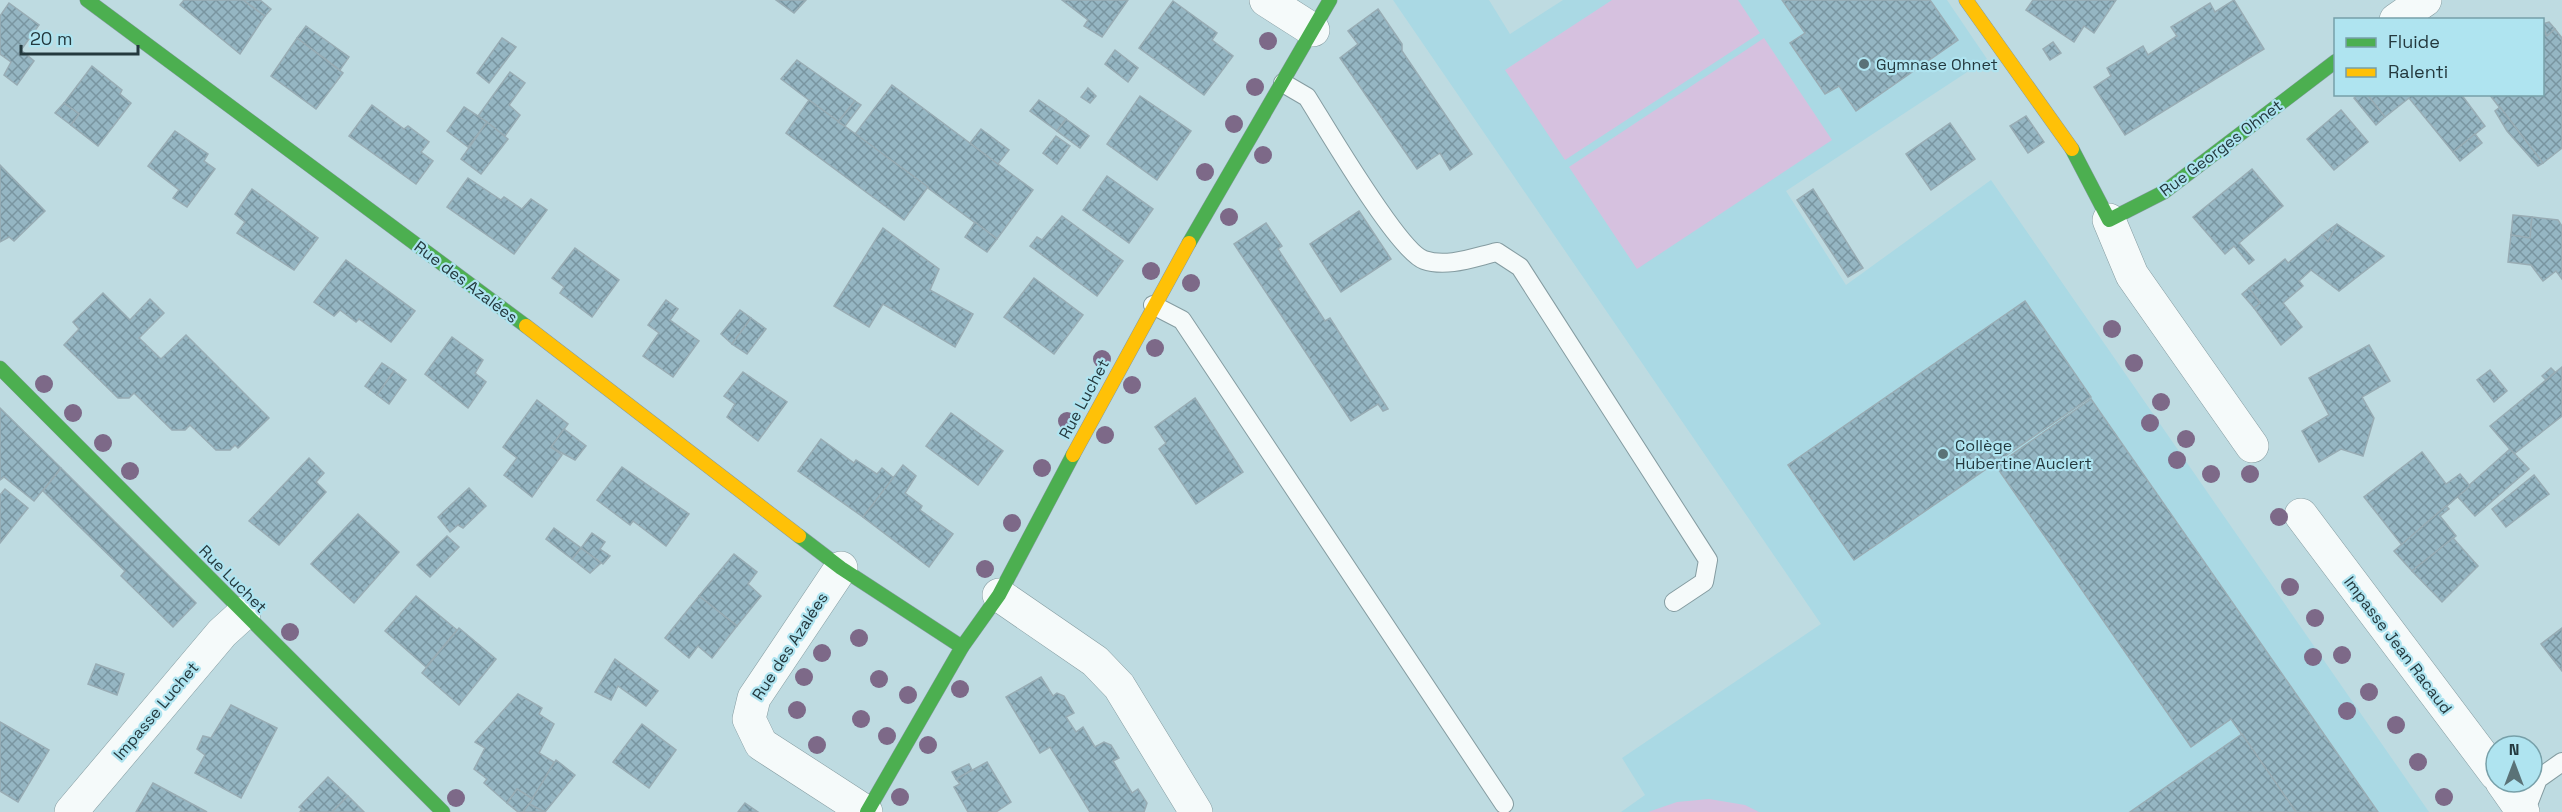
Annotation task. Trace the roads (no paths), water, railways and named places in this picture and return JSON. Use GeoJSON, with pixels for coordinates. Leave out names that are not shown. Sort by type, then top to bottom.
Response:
{"type":"FeatureCollection","features":[{"type":"Feature","properties":{"kind":"street","name":"Rue des Azalées"},"geometry":{"type":"LineString","coordinates":[[87,0],[630,404],[841,568],[962,647]]}},
{"type":"Feature","properties":{"kind":"street"},"geometry":{"type":"LineString","coordinates":[[1266,0],[1313,30]]}},
{"type":"Feature","properties":{"kind":"street","name":"Rue Luchet"},"geometry":{"type":"LineString","coordinates":[[866,812],[962,647],[999,595],[1153,305],[1284,83],[1330,0]]}},
{"type":"Feature","properties":{"kind":"street"},"geometry":{"type":"LineString","coordinates":[[1966,0],[2067,137],[2109,220],[2132,275],[2252,446]]}},
{"type":"Feature","properties":{"kind":"street"},"geometry":{"type":"LineString","coordinates":[[2399,18],[2425,0]]}},
{"type":"Feature","properties":{"kind":"street","name":"Rue Georges Ohnet"},"geometry":{"type":"LineString","coordinates":[[2109,220],[2164,192],[2334,63]]}},
{"type":"Feature","properties":{"kind":"street","name":"Rue Luchet"},"geometry":{"type":"LineString","coordinates":[[0,368],[438,810]]}},
{"type":"Feature","properties":{"kind":"street","name":"Impasse Jean Racaud"},"geometry":{"type":"LineString","coordinates":[[2301,515],[2484,758]]}},
{"type":"Feature","properties":{"kind":"street","name":"Rue des Azalées"},"geometry":{"type":"LineString","coordinates":[[841,568],[754,698],[749,719],[761,744],[866,812]]}},
{"type":"Feature","properties":{"kind":"street"},"geometry":{"type":"LineString","coordinates":[[999,595],[1095,661],[1119,686],[1196,812]]}},
{"type":"Feature","properties":{"kind":"street","name":"Impasse Luchet"},"geometry":{"type":"LineString","coordinates":[[71,812],[222,633],[244,613]]}},
{"type":"Feature","properties":{"kind":"street"},"geometry":{"type":"LineString","coordinates":[[2511,794],[2524,812]]}},
{"type":"Feature","properties":{"kind":"lane"},"geometry":{"type":"LineString","coordinates":[[1284,83],[1307,97],[1400,241],[1424,260],[1450,263],[1497,252],[1520,267],[1708,560],[1704,582],[1674,602]]}},
{"type":"Feature","properties":{"kind":"lane"},"geometry":{"type":"LineString","coordinates":[[1153,305],[1182,320],[1504,804]]}},
{"type":"Feature","properties":{"kind":"lane"},"geometry":{"type":"LineString","coordinates":[[2524,812],[2538,779],[2562,762]]}},
{"type":"Feature","properties":{"kind":"place","name":"Gymnase Ohnet"},"geometry":{"type":"Point","coordinates":[1864,64]}},
{"type":"Feature","properties":{"kind":"place","name":"Collège Hubertine Auclert"},"geometry":{"type":"Point","coordinates":[1943,454]}}]}
